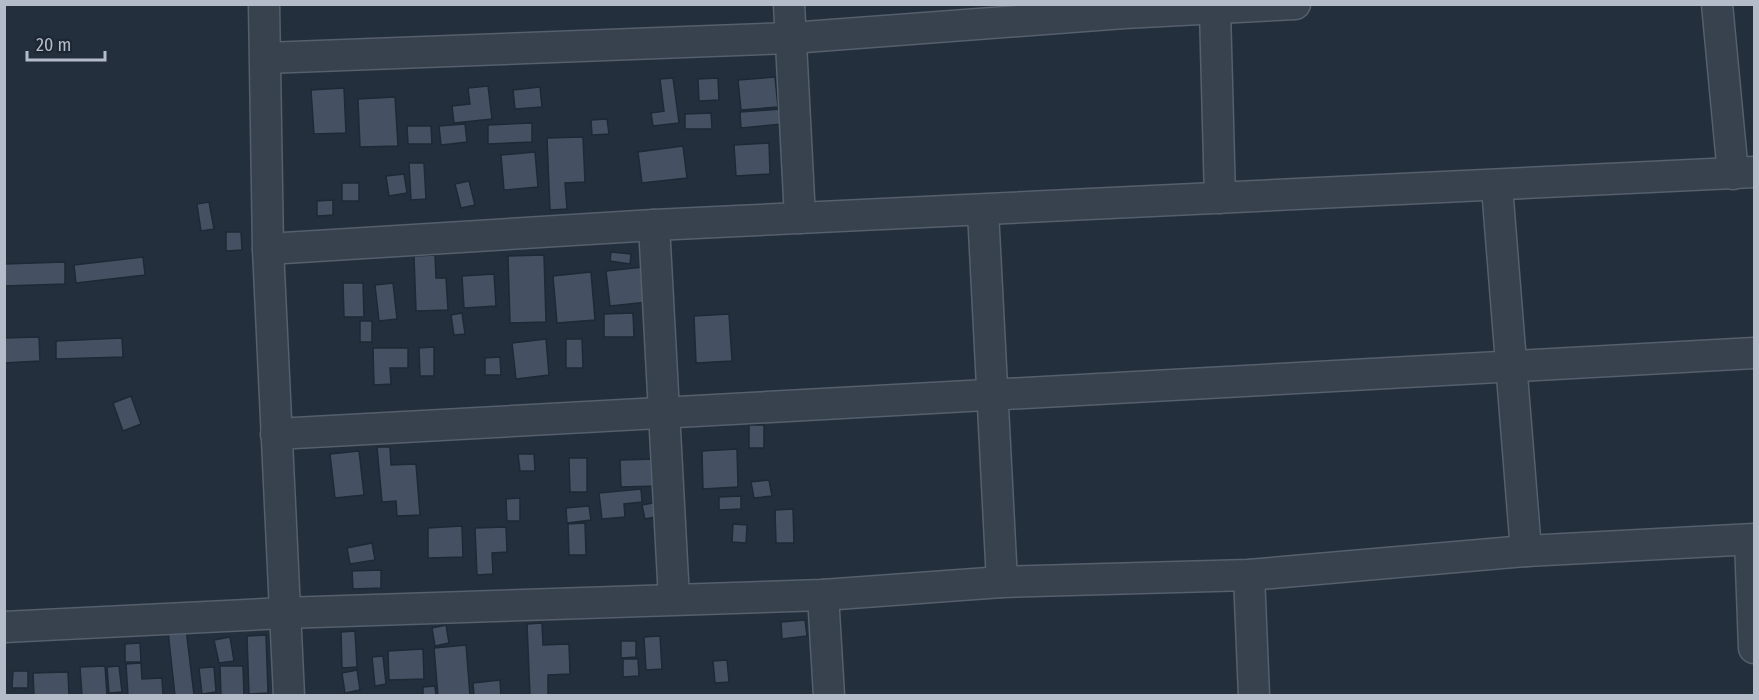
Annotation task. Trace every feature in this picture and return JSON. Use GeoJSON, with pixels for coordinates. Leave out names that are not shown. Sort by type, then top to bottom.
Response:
{"type":"FeatureCollection","features":[{"type":"Feature","properties":{"kind":"street"},"geometry":{"type":"LineString","coordinates":[[264,4],[268,249],[289,696]]}},
{"type":"Feature","properties":{"kind":"street"},"geometry":{"type":"LineString","coordinates":[[789,4],[800,218]]}},
{"type":"Feature","properties":{"kind":"street"},"geometry":{"type":"LineString","coordinates":[[266,58],[791,38],[1124,9],[1215,10],[1294,4]]}},
{"type":"Feature","properties":{"kind":"street"},"geometry":{"type":"LineString","coordinates":[[268,249],[654,225],[1497,187],[1645,176],[1744,173],[1717,4]]}},
{"type":"Feature","properties":{"kind":"street"},"geometry":{"type":"LineString","coordinates":[[1215,10],[1220,198]]}},
{"type":"Feature","properties":{"kind":"street"},"geometry":{"type":"LineString","coordinates":[[1497,187],[1526,551]]}},
{"type":"Feature","properties":{"kind":"street"},"geometry":{"type":"LineString","coordinates":[[983,211],[1002,582]]}},
{"type":"Feature","properties":{"kind":"street"},"geometry":{"type":"LineString","coordinates":[[654,225],[674,600]]}},
{"type":"Feature","properties":{"kind":"street"},"geometry":{"type":"LineString","coordinates":[[276,434],[1755,353]]}},
{"type":"Feature","properties":{"kind":"street"},"geometry":{"type":"LineString","coordinates":[[4,627],[284,613],[824,595],[1002,582],[1250,575],[1526,551],[1752,539],[1755,648]]}},
{"type":"Feature","properties":{"kind":"street"},"geometry":{"type":"LineString","coordinates":[[1250,575],[1254,696]]}},
{"type":"Feature","properties":{"kind":"street"},"geometry":{"type":"LineString","coordinates":[[824,595],[829,696]]}},
{"type":"Feature","properties":{"kind":"building"},"geometry":{"type":"Polygon","coordinates":[[[775,77],[778,107],[741,110],[738,80],[775,77]]]}},
{"type":"Feature","properties":{"kind":"building"},"geometry":{"type":"Polygon","coordinates":[[[673,78],[679,123],[653,126],[651,113],[664,111],[660,79],[673,78]]]}},
{"type":"Feature","properties":{"kind":"building"},"geometry":{"type":"Polygon","coordinates":[[[718,78],[719,100],[699,101],[698,79],[718,78]]]}},
{"type":"Feature","properties":{"kind":"building"},"geometry":{"type":"Polygon","coordinates":[[[488,86],[492,119],[454,123],[452,106],[470,104],[468,88],[488,86]]]}},
{"type":"Feature","properties":{"kind":"building"},"geometry":{"type":"Polygon","coordinates":[[[540,87],[542,107],[515,109],[513,90],[540,87]]]}},
{"type":"Feature","properties":{"kind":"building"},"geometry":{"type":"Polygon","coordinates":[[[344,88],[346,133],[314,134],[311,90],[344,88]]]}},
{"type":"Feature","properties":{"kind":"building"},"geometry":{"type":"Polygon","coordinates":[[[395,97],[398,146],[360,147],[358,99],[395,97]]]}},
{"type":"Feature","properties":{"kind":"building"},"geometry":{"type":"Polygon","coordinates":[[[781,109],[782,124],[741,128],[740,112],[781,109]]]}},
{"type":"Feature","properties":{"kind":"building"},"geometry":{"type":"Polygon","coordinates":[[[711,113],[712,129],[685,129],[685,114],[711,113]]]}},
{"type":"Feature","properties":{"kind":"building"},"geometry":{"type":"Polygon","coordinates":[[[607,119],[609,134],[592,135],[591,120],[607,119]]]}},
{"type":"Feature","properties":{"kind":"building"},"geometry":{"type":"Polygon","coordinates":[[[532,123],[532,142],[488,144],[488,125],[532,123]]]}},
{"type":"Feature","properties":{"kind":"building"},"geometry":{"type":"Polygon","coordinates":[[[465,124],[467,142],[441,145],[439,126],[465,124]]]}},
{"type":"Feature","properties":{"kind":"building"},"geometry":{"type":"Polygon","coordinates":[[[407,126],[431,126],[432,144],[408,144],[407,126]]]}},
{"type":"Feature","properties":{"kind":"building"},"geometry":{"type":"Polygon","coordinates":[[[583,137],[585,182],[565,183],[567,209],[550,210],[547,138],[583,137]]]}},
{"type":"Feature","properties":{"kind":"building"},"geometry":{"type":"Polygon","coordinates":[[[769,143],[770,174],[736,176],[734,145],[769,143]]]}},
{"type":"Feature","properties":{"kind":"building"},"geometry":{"type":"Polygon","coordinates":[[[683,146],[687,178],[642,183],[638,152],[683,146]]]}},
{"type":"Feature","properties":{"kind":"building"},"geometry":{"type":"Polygon","coordinates":[[[535,152],[538,187],[504,190],[501,155],[535,152]]]}},
{"type":"Feature","properties":{"kind":"building"},"geometry":{"type":"Polygon","coordinates":[[[409,163],[424,163],[426,199],[411,200],[409,163]]]}},
{"type":"Feature","properties":{"kind":"building"},"geometry":{"type":"Polygon","coordinates":[[[404,174],[407,193],[389,196],[386,176],[404,174]]]}},
{"type":"Feature","properties":{"kind":"building"},"geometry":{"type":"Polygon","coordinates":[[[469,181],[475,205],[461,208],[455,184],[469,181]]]}},
{"type":"Feature","properties":{"kind":"building"},"geometry":{"type":"Polygon","coordinates":[[[342,183],[359,183],[359,201],[342,201],[342,183]]]}},
{"type":"Feature","properties":{"kind":"building"},"geometry":{"type":"Polygon","coordinates":[[[333,200],[333,215],[317,216],[317,201],[333,200]]]}},
{"type":"Feature","properties":{"kind":"building"},"geometry":{"type":"Polygon","coordinates":[[[209,202],[214,229],[201,231],[197,204],[209,202]]]}},
{"type":"Feature","properties":{"kind":"building"},"geometry":{"type":"Polygon","coordinates":[[[226,232],[241,232],[242,250],[226,251],[226,232]]]}},
{"type":"Feature","properties":{"kind":"building"},"geometry":{"type":"Polygon","coordinates":[[[611,252],[631,254],[630,264],[610,261],[611,252]]]}},
{"type":"Feature","properties":{"kind":"building"},"geometry":{"type":"Polygon","coordinates":[[[435,255],[436,278],[446,278],[448,310],[416,311],[414,256],[435,255]]]}},
{"type":"Feature","properties":{"kind":"building"},"geometry":{"type":"Polygon","coordinates":[[[544,255],[546,322],[510,323],[508,256],[544,255]]]}},
{"type":"Feature","properties":{"kind":"building"},"geometry":{"type":"Polygon","coordinates":[[[143,257],[145,275],[76,283],[74,265],[143,257]]]}},
{"type":"Feature","properties":{"kind":"building"},"geometry":{"type":"Polygon","coordinates":[[[65,262],[65,284],[4,286],[4,264],[65,262]]]}},
{"type":"Feature","properties":{"kind":"building"},"geometry":{"type":"Polygon","coordinates":[[[644,267],[648,302],[610,306],[606,271],[644,267]]]}},
{"type":"Feature","properties":{"kind":"building"},"geometry":{"type":"Polygon","coordinates":[[[591,272],[595,320],[557,323],[553,276],[591,272]]]}},
{"type":"Feature","properties":{"kind":"building"},"geometry":{"type":"Polygon","coordinates":[[[494,274],[496,306],[464,308],[462,276],[494,274]]]}},
{"type":"Feature","properties":{"kind":"building"},"geometry":{"type":"Polygon","coordinates":[[[343,283],[363,283],[364,317],[344,317],[343,283]]]}},
{"type":"Feature","properties":{"kind":"building"},"geometry":{"type":"Polygon","coordinates":[[[393,283],[397,319],[379,321],[375,285],[393,283]]]}},
{"type":"Feature","properties":{"kind":"building"},"geometry":{"type":"Polygon","coordinates":[[[462,313],[465,334],[454,335],[451,315],[462,313]]]}},
{"type":"Feature","properties":{"kind":"building"},"geometry":{"type":"Polygon","coordinates":[[[633,313],[634,337],[604,337],[604,314],[633,313]]]}},
{"type":"Feature","properties":{"kind":"building"},"geometry":{"type":"Polygon","coordinates":[[[729,314],[732,361],[696,363],[694,316],[729,314]]]}},
{"type":"Feature","properties":{"kind":"building"},"geometry":{"type":"Polygon","coordinates":[[[360,321],[372,321],[372,342],[360,342],[360,321]]]}},
{"type":"Feature","properties":{"kind":"building"},"geometry":{"type":"Polygon","coordinates":[[[39,337],[40,361],[4,363],[4,338],[39,337]]]}},
{"type":"Feature","properties":{"kind":"building"},"geometry":{"type":"Polygon","coordinates":[[[122,338],[123,357],[56,359],[56,341],[122,338]]]}},
{"type":"Feature","properties":{"kind":"building"},"geometry":{"type":"Polygon","coordinates":[[[546,339],[549,375],[516,379],[512,343],[546,339]]]}},
{"type":"Feature","properties":{"kind":"building"},"geometry":{"type":"Polygon","coordinates":[[[566,339],[582,339],[583,368],[566,368],[566,339]]]}},
{"type":"Feature","properties":{"kind":"building"},"geometry":{"type":"Polygon","coordinates":[[[434,347],[434,376],[420,376],[419,348],[434,347]]]}},
{"type":"Feature","properties":{"kind":"building"},"geometry":{"type":"Polygon","coordinates":[[[373,348],[408,348],[408,368],[390,368],[391,384],[374,385],[373,348]]]}},
{"type":"Feature","properties":{"kind":"building"},"geometry":{"type":"Polygon","coordinates":[[[500,357],[501,375],[485,375],[485,358],[500,357]]]}},
{"type":"Feature","properties":{"kind":"building"},"geometry":{"type":"Polygon","coordinates":[[[131,396],[141,424],[123,431],[113,403],[131,396]]]}},
{"type":"Feature","properties":{"kind":"building"},"geometry":{"type":"Polygon","coordinates":[[[749,425],[764,425],[764,448],[749,448],[749,425]]]}},
{"type":"Feature","properties":{"kind":"building"},"geometry":{"type":"Polygon","coordinates":[[[377,447],[390,447],[391,465],[416,464],[420,515],[397,516],[396,501],[382,502],[377,447]]]}},
{"type":"Feature","properties":{"kind":"building"},"geometry":{"type":"Polygon","coordinates":[[[737,449],[738,487],[703,489],[702,451],[737,449]]]}},
{"type":"Feature","properties":{"kind":"building"},"geometry":{"type":"Polygon","coordinates":[[[359,451],[364,495],[335,498],[330,454],[359,451]]]}},
{"type":"Feature","properties":{"kind":"building"},"geometry":{"type":"Polygon","coordinates":[[[518,454],[534,454],[535,471],[520,471],[518,454]]]}},
{"type":"Feature","properties":{"kind":"building"},"geometry":{"type":"Polygon","coordinates":[[[569,458],[587,458],[587,492],[570,492],[569,458]]]}},
{"type":"Feature","properties":{"kind":"building"},"geometry":{"type":"Polygon","coordinates":[[[657,459],[658,486],[621,487],[620,460],[657,459]]]}},
{"type":"Feature","properties":{"kind":"building"},"geometry":{"type":"Polygon","coordinates":[[[769,480],[772,496],[754,498],[751,482],[769,480]]]}},
{"type":"Feature","properties":{"kind":"building"},"geometry":{"type":"Polygon","coordinates":[[[641,489],[642,502],[624,504],[625,517],[602,519],[599,493],[641,489]]]}},
{"type":"Feature","properties":{"kind":"building"},"geometry":{"type":"Polygon","coordinates":[[[741,496],[741,509],[719,510],[719,497],[741,496]]]}},
{"type":"Feature","properties":{"kind":"building"},"geometry":{"type":"Polygon","coordinates":[[[520,498],[520,521],[507,521],[506,499],[520,498]]]}},
{"type":"Feature","properties":{"kind":"building"},"geometry":{"type":"Polygon","coordinates":[[[658,502],[660,516],[645,519],[642,505],[658,502]]]}},
{"type":"Feature","properties":{"kind":"building"},"geometry":{"type":"Polygon","coordinates":[[[589,506],[591,520],[567,523],[566,508],[589,506]]]}},
{"type":"Feature","properties":{"kind":"building"},"geometry":{"type":"Polygon","coordinates":[[[793,509],[794,543],[776,543],[775,510],[793,509]]]}},
{"type":"Feature","properties":{"kind":"building"},"geometry":{"type":"Polygon","coordinates":[[[585,523],[586,555],[569,555],[568,524],[585,523]]]}},
{"type":"Feature","properties":{"kind":"building"},"geometry":{"type":"Polygon","coordinates":[[[733,524],[747,525],[746,543],[732,542],[733,524]]]}},
{"type":"Feature","properties":{"kind":"building"},"geometry":{"type":"Polygon","coordinates":[[[462,526],[463,557],[428,558],[428,528],[462,526]]]}},
{"type":"Feature","properties":{"kind":"building"},"geometry":{"type":"Polygon","coordinates":[[[506,527],[507,552],[492,553],[493,574],[477,575],[475,528],[506,527]]]}},
{"type":"Feature","properties":{"kind":"building"},"geometry":{"type":"Polygon","coordinates":[[[372,543],[375,560],[350,564],[347,548],[372,543]]]}},
{"type":"Feature","properties":{"kind":"building"},"geometry":{"type":"Polygon","coordinates":[[[381,570],[381,588],[353,589],[352,571],[381,570]]]}},
{"type":"Feature","properties":{"kind":"building"},"geometry":{"type":"Polygon","coordinates":[[[805,620],[807,636],[782,639],[781,622],[805,620]]]}},
{"type":"Feature","properties":{"kind":"building"},"geometry":{"type":"Polygon","coordinates":[[[542,623],[543,645],[569,644],[570,674],[548,675],[548,696],[530,696],[527,624],[542,623]]]}},
{"type":"Feature","properties":{"kind":"building"},"geometry":{"type":"Polygon","coordinates":[[[446,625],[449,643],[435,646],[432,628],[446,625]]]}},
{"type":"Feature","properties":{"kind":"building"},"geometry":{"type":"Polygon","coordinates":[[[186,629],[194,695],[175,696],[168,631],[186,629]]]}},
{"type":"Feature","properties":{"kind":"building"},"geometry":{"type":"Polygon","coordinates":[[[355,631],[357,667],[342,668],[341,632],[355,631]]]}},
{"type":"Feature","properties":{"kind":"building"},"geometry":{"type":"Polygon","coordinates":[[[266,635],[268,693],[249,694],[247,636],[266,635]]]}},
{"type":"Feature","properties":{"kind":"building"},"geometry":{"type":"Polygon","coordinates":[[[660,636],[662,669],[646,670],[644,637],[660,636]]]}},
{"type":"Feature","properties":{"kind":"building"},"geometry":{"type":"Polygon","coordinates":[[[230,637],[234,661],[219,663],[214,640],[230,637]]]}},
{"type":"Feature","properties":{"kind":"building"},"geometry":{"type":"Polygon","coordinates":[[[621,641],[636,641],[636,657],[621,658],[621,641]]]}},
{"type":"Feature","properties":{"kind":"building"},"geometry":{"type":"Polygon","coordinates":[[[140,643],[141,662],[125,662],[125,644],[140,643]]]}},
{"type":"Feature","properties":{"kind":"building"},"geometry":{"type":"Polygon","coordinates":[[[466,645],[470,696],[438,696],[434,648],[466,645]]]}},
{"type":"Feature","properties":{"kind":"building"},"geometry":{"type":"Polygon","coordinates":[[[423,649],[424,679],[389,680],[388,651],[423,649]]]}},
{"type":"Feature","properties":{"kind":"building"},"geometry":{"type":"Polygon","coordinates":[[[383,656],[386,684],[375,686],[372,657],[383,656]]]}},
{"type":"Feature","properties":{"kind":"building"},"geometry":{"type":"Polygon","coordinates":[[[623,659],[638,659],[639,676],[623,677],[623,659]]]}},
{"type":"Feature","properties":{"kind":"building"},"geometry":{"type":"Polygon","coordinates":[[[727,660],[729,682],[715,683],[713,661],[727,660]]]}},
{"type":"Feature","properties":{"kind":"building"},"geometry":{"type":"Polygon","coordinates":[[[141,663],[142,679],[162,678],[163,696],[128,696],[126,664],[141,663]]]}},
{"type":"Feature","properties":{"kind":"building"},"geometry":{"type":"Polygon","coordinates":[[[105,666],[107,695],[82,696],[80,667],[105,666]]]}},
{"type":"Feature","properties":{"kind":"building"},"geometry":{"type":"Polygon","coordinates":[[[119,666],[122,692],[109,693],[107,667],[119,666]]]}},
{"type":"Feature","properties":{"kind":"building"},"geometry":{"type":"Polygon","coordinates":[[[220,666],[243,666],[244,696],[221,696],[220,666]]]}},
{"type":"Feature","properties":{"kind":"building"},"geometry":{"type":"Polygon","coordinates":[[[214,667],[216,692],[202,694],[199,668],[214,667]]]}},
{"type":"Feature","properties":{"kind":"building"},"geometry":{"type":"Polygon","coordinates":[[[357,670],[360,690],[345,693],[342,673],[357,670]]]}},
{"type":"Feature","properties":{"kind":"building"},"geometry":{"type":"Polygon","coordinates":[[[13,671],[28,671],[28,688],[12,688],[13,671]]]}},
{"type":"Feature","properties":{"kind":"building"},"geometry":{"type":"Polygon","coordinates":[[[68,672],[69,696],[34,696],[33,673],[68,672]]]}},
{"type":"Feature","properties":{"kind":"building"},"geometry":{"type":"Polygon","coordinates":[[[500,680],[501,696],[474,696],[473,683],[500,680]]]}},
{"type":"Feature","properties":{"kind":"building"},"geometry":{"type":"Polygon","coordinates":[[[435,686],[436,696],[423,696],[423,687],[435,686]]]}}]}
